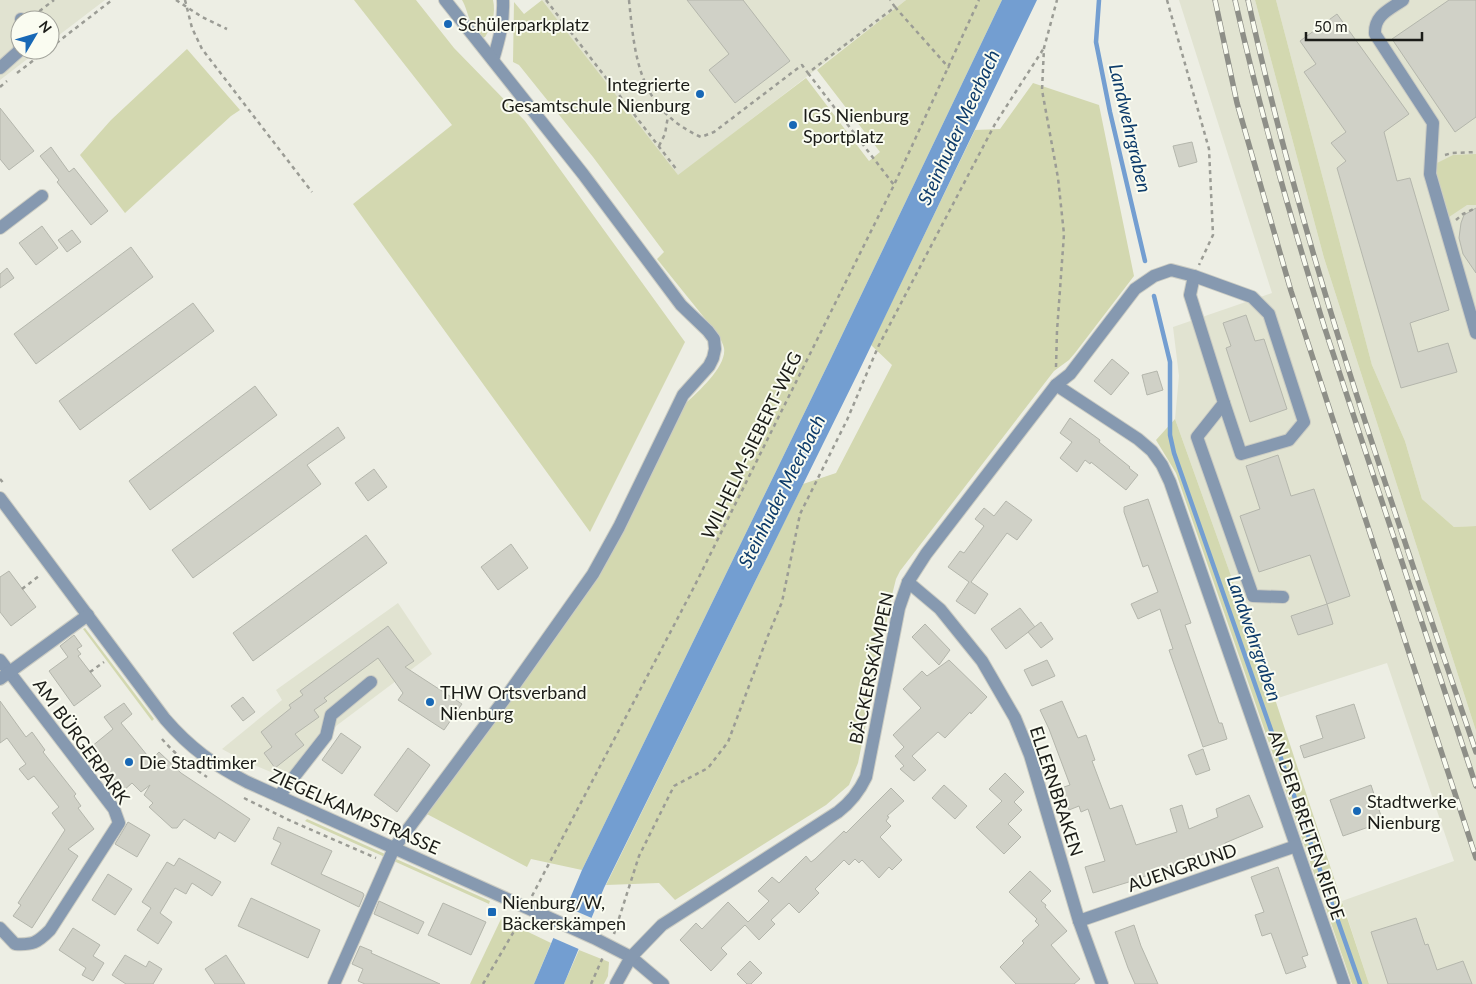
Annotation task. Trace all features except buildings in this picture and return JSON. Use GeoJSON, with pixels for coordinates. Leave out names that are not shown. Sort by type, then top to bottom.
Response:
{"type":"FeatureCollection","features":[{"type":"Feature","properties":{"kind":"street"},"geometry":{"type":"LineString","coordinates":[[334,984],[394,848],[593,574],[619,527],[683,395],[714,358],[714,340],[708,331],[681,305],[583,174],[445,0]]}},
{"type":"Feature","properties":{"kind":"street"},"geometry":{"type":"LineString","coordinates":[[493,60],[504,16],[503,0]]}},
{"type":"Feature","properties":{"kind":"street"},"geometry":{"type":"LineString","coordinates":[[1403,0],[1380,17],[1375,24],[1375,34],[1433,122],[1430,174],[1476,333]]}},
{"type":"Feature","properties":{"kind":"street"},"geometry":{"type":"LineString","coordinates":[[0,68],[10,59]]}},
{"type":"Feature","properties":{"kind":"street"},"geometry":{"type":"LineString","coordinates":[[0,228],[42,196]]}},
{"type":"Feature","properties":{"kind":"street","name":"BÄCKERSKÄMPEN"},"geometry":{"type":"LineString","coordinates":[[631,957],[662,925],[838,812],[861,789],[870,760],[899,608],[908,582],[926,554],[1056,385],[1070,374],[1135,289],[1154,276],[1171,270],[1194,276],[1252,297],[1269,314],[1304,422],[1289,440],[1241,454],[1224,403]]}},
{"type":"Feature","properties":{"kind":"street"},"geometry":{"type":"LineString","coordinates":[[1194,276],[1190,295],[1224,403],[1197,437],[1253,596],[1283,597]]}},
{"type":"Feature","properties":{"kind":"street","name":"AN DER BREITEN RIEDE"},"geometry":{"type":"LineString","coordinates":[[1056,385],[1138,439],[1152,451],[1162,465],[1170,482],[1344,984]]}},
{"type":"Feature","properties":{"kind":"street","name":"ZIEGELKAMPSTRASSE"},"geometry":{"type":"LineString","coordinates":[[0,498],[180,737],[221,768],[394,848],[530,901],[552,919],[631,957],[663,984]]}},
{"type":"Feature","properties":{"kind":"street","name":"ELLERNBRAKEN"},"geometry":{"type":"LineString","coordinates":[[908,582],[940,609],[982,661],[1015,718],[1030,755],[1079,920],[1102,984]]}},
{"type":"Feature","properties":{"kind":"street","name":"AM BÜRGERPARK"},"geometry":{"type":"LineString","coordinates":[[5,676],[88,614]]}},
{"type":"Feature","properties":{"kind":"street","name":"AM BÜRGERPARK"},"geometry":{"type":"LineString","coordinates":[[0,660],[5,676],[114,809],[119,823],[50,930],[39,942],[27,945],[15,944],[0,928]]}},
{"type":"Feature","properties":{"kind":"street"},"geometry":{"type":"LineString","coordinates":[[279,796],[326,736],[331,715],[371,682]]}},
{"type":"Feature","properties":{"kind":"street","name":"AUENGRUND"},"geometry":{"type":"LineString","coordinates":[[1079,920],[1296,846]]}},
{"type":"Feature","properties":{"kind":"street"},"geometry":{"type":"LineString","coordinates":[[616,984],[631,957]]}},
{"type":"Feature","properties":{"kind":"path"},"geometry":{"type":"LineString","coordinates":[[38,10],[54,0]]}},
{"type":"Feature","properties":{"kind":"path"},"geometry":{"type":"LineString","coordinates":[[60,40],[112,0]]}},
{"type":"Feature","properties":{"kind":"path"},"geometry":{"type":"LineString","coordinates":[[176,0],[227,29]]}},
{"type":"Feature","properties":{"kind":"path"},"geometry":{"type":"LineString","coordinates":[[185,0],[192,28],[202,49],[312,192]]}},
{"type":"Feature","properties":{"kind":"path"},"geometry":{"type":"LineString","coordinates":[[546,0],[677,170]]}},
{"type":"Feature","properties":{"kind":"path"},"geometry":{"type":"LineString","coordinates":[[629,0],[634,47],[640,73],[652,96],[668,116],[686,130],[701,137],[714,132],[802,65],[894,185]]}},
{"type":"Feature","properties":{"kind":"path"},"geometry":{"type":"LineString","coordinates":[[890,0],[949,68]]}},
{"type":"Feature","properties":{"kind":"path","name":"WILHELM-SIEBERT-WEG"},"geometry":{"type":"LineString","coordinates":[[483,984],[530,901],[694,587],[894,185],[979,0]]}},
{"type":"Feature","properties":{"kind":"path"},"geometry":{"type":"LineString","coordinates":[[1056,0],[1044,48],[1042,90],[1058,178],[1064,234],[1057,331],[1056,385]]}},
{"type":"Feature","properties":{"kind":"path"},"geometry":{"type":"LineString","coordinates":[[1167,0],[1209,149],[1213,235],[1194,276]]}},
{"type":"Feature","properties":{"kind":"path"},"geometry":{"type":"LineString","coordinates":[[808,74],[895,6]]}},
{"type":"Feature","properties":{"kind":"path"},"geometry":{"type":"LineString","coordinates":[[591,984],[610,946],[639,856],[674,786],[708,768],[728,742],[782,602],[800,514],[847,420],[878,347],[995,124],[1044,48]]}},
{"type":"Feature","properties":{"kind":"path"},"geometry":{"type":"LineString","coordinates":[[16,74],[34,60]]}},
{"type":"Feature","properties":{"kind":"path"},"geometry":{"type":"LineString","coordinates":[[0,87],[8,80]]}},
{"type":"Feature","properties":{"kind":"path"},"geometry":{"type":"LineString","coordinates":[[659,146],[666,134],[668,116]]}},
{"type":"Feature","properties":{"kind":"path"},"geometry":{"type":"LineString","coordinates":[[1431,162],[1452,153],[1476,152]]}},
{"type":"Feature","properties":{"kind":"path"},"geometry":{"type":"LineString","coordinates":[[1446,229],[1463,214],[1476,208]]}},
{"type":"Feature","properties":{"kind":"path"},"geometry":{"type":"LineString","coordinates":[[0,479],[5,485]]}},
{"type":"Feature","properties":{"kind":"path"},"geometry":{"type":"LineString","coordinates":[[22,589],[39,576],[44,583]]}},
{"type":"Feature","properties":{"kind":"path"},"geometry":{"type":"LineString","coordinates":[[90,672],[104,662]]}},
{"type":"Feature","properties":{"kind":"path"},"geometry":{"type":"LineString","coordinates":[[161,738],[172,751],[208,777]]}},
{"type":"Feature","properties":{"kind":"path"},"geometry":{"type":"LineString","coordinates":[[240,795],[291,821],[387,862]]}},
{"type":"Feature","properties":{"kind":"shaded area"},"geometry":{"type":"Polygon","coordinates":[[[0,0],[105,0],[60,34],[60,10],[10,10],[10,60],[26,60],[0,80],[0,0]]]}},
{"type":"Feature","properties":{"kind":"shaded area","name":"Integrierte Gesamtschule Nienburg"},"geometry":{"type":"Polygon","coordinates":[[[542,0],[906,0],[678,176],[542,0]]]}},
{"type":"Feature","properties":{"kind":"shaded area"},"geometry":{"type":"Polygon","coordinates":[[[1179,0],[1255,0],[1324,258],[1476,731],[1476,984],[1369,984],[1342,901],[1454,861],[1387,663],[1275,699],[1175,419],[1179,376],[1173,327],[1272,293],[1179,0]]]}},
{"type":"Feature","properties":{"kind":"shaded area"},"geometry":{"type":"Polygon","coordinates":[[[1276,0],[1476,0],[1476,526],[1454,527],[1422,499],[1405,441],[1372,365],[1276,0]]]}},
{"type":"Feature","properties":{"kind":"shaded area"},"geometry":{"type":"Polygon","coordinates":[[[398,603],[432,654],[336,726],[295,782],[244,761],[222,749],[282,700],[276,690],[398,603]]]}},
{"type":"Feature","properties":{"kind":"green space"},"geometry":{"type":"Polygon","coordinates":[[[354,0],[416,0],[454,48],[525,121],[685,342],[590,532],[353,204],[452,125],[354,0]]]}},
{"type":"Feature","properties":{"kind":"green space"},"geometry":{"type":"Polygon","coordinates":[[[462,0],[493,0],[493,19],[485,37],[482,38],[471,23],[462,0]]]}},
{"type":"Feature","properties":{"kind":"green space"},"geometry":{"type":"Polygon","coordinates":[[[542,0],[678,175],[806,78],[869,161],[880,152],[817,70],[906,0],[1002,0],[832,356],[582,870],[531,859],[527,867],[425,813],[550,646],[595,581],[686,403],[705,385],[717,370],[724,355],[724,348],[719,336],[657,259],[664,252],[593,157],[519,65],[513,62],[514,2],[524,14],[542,0]]]}},
{"type":"Feature","properties":{"kind":"green space"},"geometry":{"type":"Polygon","coordinates":[[[1255,0],[1276,0],[1372,365],[1405,441],[1422,499],[1454,527],[1476,526],[1476,731],[1324,258],[1255,0]]]}},
{"type":"Feature","properties":{"kind":"green space"},"geometry":{"type":"Polygon","coordinates":[[[187,49],[240,110],[231,116],[125,213],[80,155],[111,120],[187,49]]]}},
{"type":"Feature","properties":{"kind":"green space"},"geometry":{"type":"Polygon","coordinates":[[[1033,83],[1099,105],[1134,276],[1075,353],[1054,371],[900,571],[892,595],[858,763],[849,785],[826,805],[675,900],[659,883],[606,885],[803,484],[836,473],[892,365],[871,345],[975,130],[1000,129],[1033,83]]]}},
{"type":"Feature","properties":{"kind":"green space"},"geometry":{"type":"Polygon","coordinates":[[[1476,154],[1476,205],[1467,205],[1446,219],[1433,165],[1453,155],[1476,154]]]}},
{"type":"Feature","properties":{"kind":"green space"},"geometry":{"type":"Polygon","coordinates":[[[1175,419],[1275,699],[1369,984],[1352,984],[1176,473],[1156,440],[1175,419]]]}},
{"type":"Feature","properties":{"kind":"green space"},"geometry":{"type":"Polygon","coordinates":[[[85,628],[154,719],[152,721],[83,629],[85,628]]]}},
{"type":"Feature","properties":{"kind":"green space"},"geometry":{"type":"Polygon","coordinates":[[[307,819],[490,901],[489,904],[305,821],[307,819]]]}},
{"type":"Feature","properties":{"kind":"green space"},"geometry":{"type":"Polygon","coordinates":[[[501,919],[551,943],[534,984],[470,984],[501,919]]]}},
{"type":"Feature","properties":{"kind":"green space"},"geometry":{"type":"Polygon","coordinates":[[[579,950],[609,962],[608,976],[604,984],[564,984],[579,950]]]}},
{"type":"Feature","properties":{"kind":"water","name":"Steinhuder Meerbach"},"geometry":{"type":"Polygon","coordinates":[[[1002,0],[1037,0],[859,371],[604,888],[564,984],[534,984],[582,870],[832,356],[1002,0]]]}},
{"type":"Feature","properties":{"kind":"pier"},"geometry":{"type":"Polygon","coordinates":[[[564,906],[594,919],[581,950],[551,937],[564,906]]]}},
{"type":"Feature","properties":{"kind":"waterway","name":"Landwehrgraben"},"geometry":{"type":"LineString","coordinates":[[1099,0],[1096,42],[1110,112],[1145,261]]}},
{"type":"Feature","properties":{"kind":"waterway","name":"Landwehrgraben"},"geometry":{"type":"LineString","coordinates":[[1154,296],[1170,362],[1170,435],[1174,453],[1360,984]]}},
{"type":"Feature","properties":{"kind":"railway"},"geometry":{"type":"LineString","coordinates":[[1215,0],[1237,103],[1291,291],[1476,858]]}},
{"type":"Feature","properties":{"kind":"railway"},"geometry":{"type":"LineString","coordinates":[[1235,0],[1265,124],[1312,288],[1476,786]]}},
{"type":"Feature","properties":{"kind":"railway"},"geometry":{"type":"LineString","coordinates":[[1248,0],[1270,96],[1295,191],[1351,379],[1476,752]]}},
{"type":"Feature","properties":{"kind":"place","name":"Schülerparkplatz"},"geometry":{"type":"Point","coordinates":[448,24]}},
{"type":"Feature","properties":{"kind":"place","name":"Integrierte Gesamtschule Nienburg"},"geometry":{"type":"Point","coordinates":[700,94]}},
{"type":"Feature","properties":{"kind":"place","name":"IGS Nienburg Sportplatz"},"geometry":{"type":"Point","coordinates":[793,125]}},
{"type":"Feature","properties":{"kind":"place","name":"THW Ortsverband Nienburg"},"geometry":{"type":"Point","coordinates":[430,702]}},
{"type":"Feature","properties":{"kind":"place","name":"Die Stadtimker"},"geometry":{"type":"Point","coordinates":[129,762]}},
{"type":"Feature","properties":{"kind":"place","name":"Stadtwerke Nienburg"},"geometry":{"type":"Point","coordinates":[1357,811]}},
{"type":"Feature","properties":{"kind":"place","name":"Nienburg/W, Bäckerskämpen"},"geometry":{"type":"Point","coordinates":[492,912]}}]}
